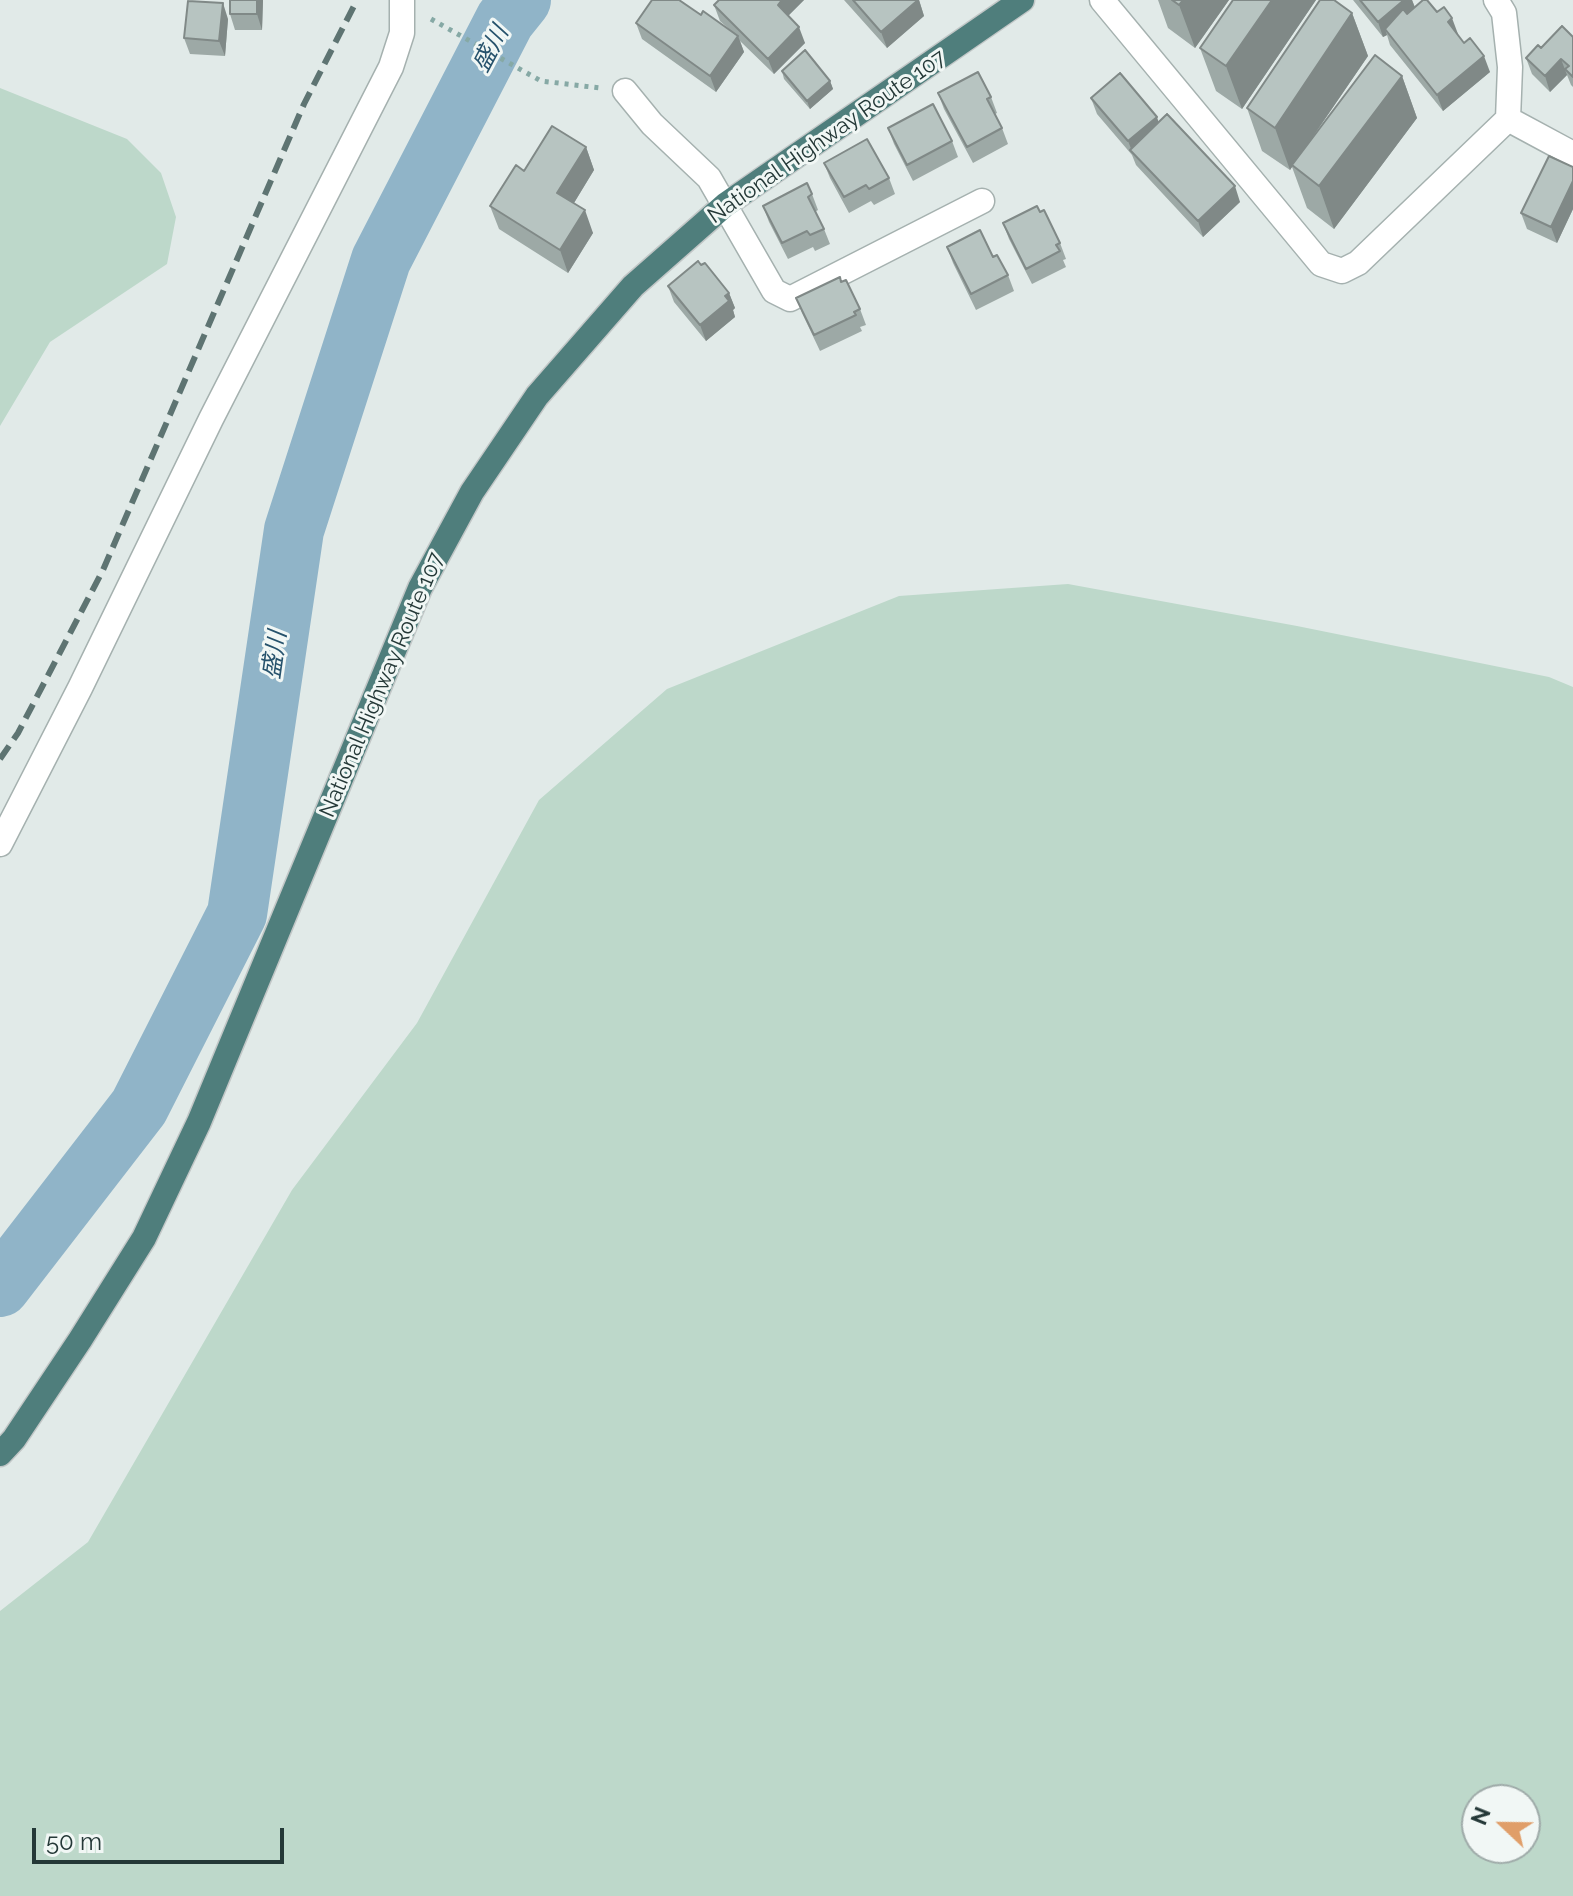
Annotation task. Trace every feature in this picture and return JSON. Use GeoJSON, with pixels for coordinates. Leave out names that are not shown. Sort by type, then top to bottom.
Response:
{"type":"FeatureCollection","features":[{"type":"Feature","properties":{"kind":"highway","name":"National Highway Route 107"},"geometry":{"type":"LineString","coordinates":[[0,1454],[14,1439],[72,1352],[144,1238],[199,1122],[420,588],[472,492],[537,396],[633,286],[725,205],[1022,0]]}},
{"type":"Feature","properties":{"kind":"street"},"geometry":{"type":"LineString","coordinates":[[0,844],[211,419],[391,67],[402,33],[402,0]]}},
{"type":"Feature","properties":{"kind":"street"},"geometry":{"type":"LineString","coordinates":[[1102,0],[1321,264],[1342,271],[1358,263],[1508,119],[1508,54],[1504,13],[1496,0]]}},
{"type":"Feature","properties":{"kind":"street"},"geometry":{"type":"LineString","coordinates":[[625,91],[652,124],[709,178],[774,291],[790,299],[982,201]]}},
{"type":"Feature","properties":{"kind":"street"},"geometry":{"type":"LineString","coordinates":[[1508,119],[1573,154]]}},
{"type":"Feature","properties":{"kind":"path"},"geometry":{"type":"LineString","coordinates":[[449,30],[541,81],[625,91]]}},
{"type":"Feature","properties":{"kind":"green space"},"geometry":{"type":"Polygon","coordinates":[[[0,88],[127,139],[161,173],[176,217],[167,264],[50,342],[0,426],[0,88]]]}},
{"type":"Feature","properties":{"kind":"green space"},"geometry":{"type":"Polygon","coordinates":[[[1068,584],[1549,677],[1573,687],[1573,1896],[0,1896],[0,1611],[88,1542],[292,1190],[417,1023],[539,800],[667,689],[899,596],[1068,584]]]}},
{"type":"Feature","properties":{"kind":"building"},"geometry":{"type":"Polygon","coordinates":[[[230,0],[257,0],[257,14],[230,14],[230,0]]]}},
{"type":"Feature","properties":{"kind":"building"},"geometry":{"type":"Polygon","coordinates":[[[652,0],[679,0],[701,15],[703,11],[738,36],[710,76],[636,23],[652,0]]]}},
{"type":"Feature","properties":{"kind":"building"},"geometry":{"type":"Polygon","coordinates":[[[719,0],[782,0],[778,5],[799,27],[768,59],[714,5],[719,0]]]}},
{"type":"Feature","properties":{"kind":"building"},"geometry":{"type":"Polygon","coordinates":[[[853,0],[918,0],[881,32],[853,0]]]}},
{"type":"Feature","properties":{"kind":"building"},"geometry":{"type":"Polygon","coordinates":[[[1233,0],[1272,0],[1226,66],[1200,48],[1233,0]]]}},
{"type":"Feature","properties":{"kind":"building"},"geometry":{"type":"Polygon","coordinates":[[[1320,0],[1334,0],[1352,13],[1275,128],[1247,108],[1320,0]]]}},
{"type":"Feature","properties":{"kind":"building"},"geometry":{"type":"Polygon","coordinates":[[[1360,0],[1404,0],[1378,22],[1360,0]]]}},
{"type":"Feature","properties":{"kind":"building"},"geometry":{"type":"Polygon","coordinates":[[[1427,0],[1437,12],[1444,7],[1452,18],[1448,22],[1464,43],[1470,38],[1484,56],[1437,95],[1385,29],[1403,9],[1407,14],[1427,0]]]}},
{"type":"Feature","properties":{"kind":"building"},"geometry":{"type":"Polygon","coordinates":[[[188,1],[223,3],[219,41],[184,38],[188,1]]]}},
{"type":"Feature","properties":{"kind":"building"},"geometry":{"type":"Polygon","coordinates":[[[1562,26],[1573,37],[1573,77],[1565,69],[1569,66],[1561,59],[1545,76],[1526,58],[1538,45],[1541,48],[1562,26]]]}},
{"type":"Feature","properties":{"kind":"building"},"geometry":{"type":"Polygon","coordinates":[[[805,50],[830,81],[807,101],[782,71],[805,50]]]}},
{"type":"Feature","properties":{"kind":"building"},"geometry":{"type":"Polygon","coordinates":[[[1375,55],[1402,76],[1319,186],[1292,165],[1375,55]]]}},
{"type":"Feature","properties":{"kind":"building"},"geometry":{"type":"Polygon","coordinates":[[[978,72],[1002,128],[967,147],[938,93],[978,72]]]}},
{"type":"Feature","properties":{"kind":"building"},"geometry":{"type":"Polygon","coordinates":[[[1120,73],[1157,117],[1128,141],[1091,98],[1120,73]]]}},
{"type":"Feature","properties":{"kind":"building"},"geometry":{"type":"Polygon","coordinates":[[[933,104],[952,141],[907,165],[888,128],[933,104]]]}},
{"type":"Feature","properties":{"kind":"building"},"geometry":{"type":"Polygon","coordinates":[[[1167,114],[1235,186],[1198,221],[1130,150],[1167,114]]]}},
{"type":"Feature","properties":{"kind":"building"},"geometry":{"type":"Polygon","coordinates":[[[552,126],[586,147],[557,193],[585,210],[560,250],[490,206],[516,165],[524,171],[552,126]]]}},
{"type":"Feature","properties":{"kind":"building"},"geometry":{"type":"Polygon","coordinates":[[[867,139],[889,178],[869,189],[866,185],[844,197],[824,163],[867,139]]]}},
{"type":"Feature","properties":{"kind":"building"},"geometry":{"type":"Polygon","coordinates":[[[1549,156],[1573,167],[1573,181],[1551,227],[1521,213],[1549,156]]]}},
{"type":"Feature","properties":{"kind":"building"},"geometry":{"type":"Polygon","coordinates":[[[807,183],[812,194],[808,197],[824,229],[810,235],[807,231],[782,243],[763,206],[807,183]]]}},
{"type":"Feature","properties":{"kind":"building"},"geometry":{"type":"Polygon","coordinates":[[[1037,206],[1040,212],[1044,210],[1060,243],[1056,245],[1060,251],[1026,269],[1003,223],[1037,206]]]}},
{"type":"Feature","properties":{"kind":"building"},"geometry":{"type":"Polygon","coordinates":[[[980,230],[993,257],[997,255],[1008,275],[971,294],[947,247],[980,230]]]}},
{"type":"Feature","properties":{"kind":"building"},"geometry":{"type":"Polygon","coordinates":[[[698,261],[701,265],[705,263],[729,293],[725,296],[729,301],[700,325],[668,286],[698,261]]]}},
{"type":"Feature","properties":{"kind":"building"},"geometry":{"type":"Polygon","coordinates":[[[840,277],[841,282],[846,280],[860,309],[854,312],[856,315],[814,335],[796,298],[840,277]]]}},
{"type":"Feature","properties":{"kind":"waterway","name":"盛川"},"geometry":{"type":"LineString","coordinates":[[0,1287],[139,1107],[237,914],[294,530],[381,260],[505,20],[521,0]]}},
{"type":"Feature","properties":{"kind":"railway"},"geometry":{"type":"LineString","coordinates":[[0,759],[18,733],[103,570],[304,104],[357,0]]}}]}
